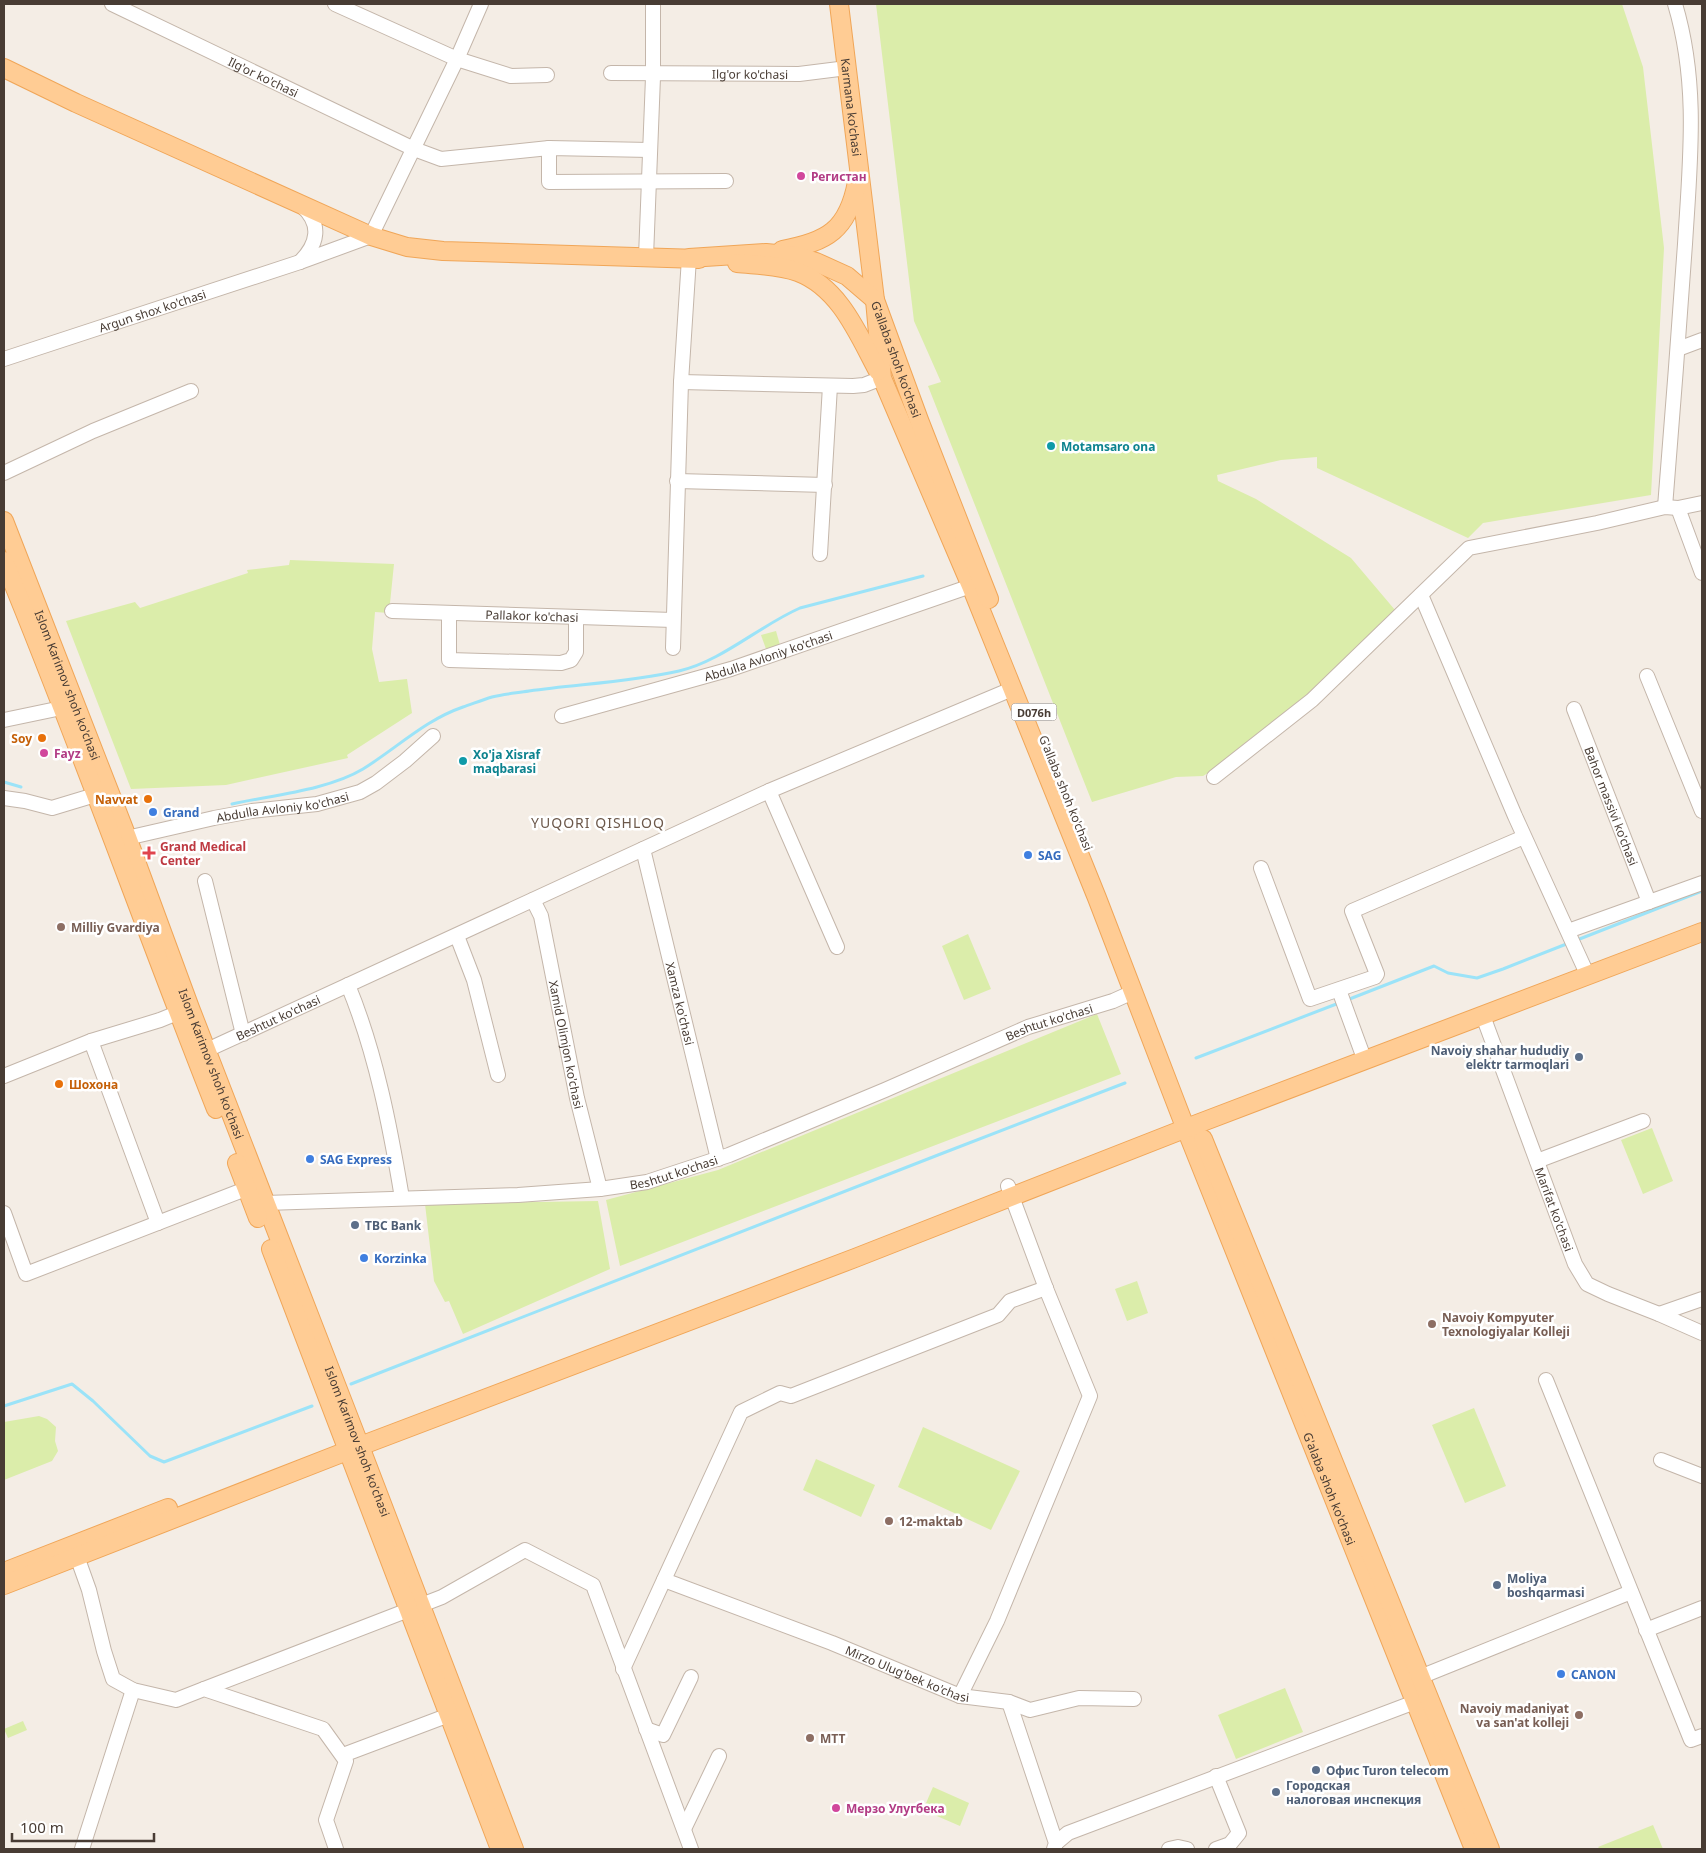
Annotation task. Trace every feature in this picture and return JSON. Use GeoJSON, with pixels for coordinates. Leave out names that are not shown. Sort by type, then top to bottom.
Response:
{"type":"FeatureCollection","features":[{"type":"Feature","properties":{"kind":"main road","name":"Karmana ko'chasi"},"geometry":{"type":"LineString","coordinates":[[839,4],[875,300]]}},
{"type":"Feature","properties":{"kind":"main road"},"geometry":{"type":"LineString","coordinates":[[4,68],[371,236],[407,247],[443,252],[689,258],[784,268],[797,272],[815,281],[841,307],[882,378]]}},
{"type":"Feature","properties":{"kind":"main road"},"geometry":{"type":"LineString","coordinates":[[689,258],[766,253],[807,245],[830,234],[841,222],[850,207],[859,169]]}},
{"type":"Feature","properties":{"kind":"main road"},"geometry":{"type":"LineString","coordinates":[[766,253],[797,256],[834,269],[847,276],[875,300]]}},
{"type":"Feature","properties":{"kind":"main road","name":"G'allaba shoh ko'chasi"},"geometry":{"type":"LineString","coordinates":[[875,300],[882,378],[971,586],[1133,992],[1190,1122],[1214,1163]]}},
{"type":"Feature","properties":{"kind":"main road","name":"G'allaba shoh ko'chasi"},"geometry":{"type":"LineString","coordinates":[[875,300],[1190,1122]]}},
{"type":"Feature","properties":{"kind":"main road","name":"Islom Karimov shoh ko'chasi"},"geometry":{"type":"LineString","coordinates":[[4,521],[14,583]]}},
{"type":"Feature","properties":{"kind":"main road","name":"Islom Karimov shoh ko'chasi"},"geometry":{"type":"LineString","coordinates":[[4,561],[69,707],[103,792],[184,1010],[233,1150],[252,1187],[265,1203],[352,1444]]}},
{"type":"Feature","properties":{"kind":"main road"},"geometry":{"type":"LineString","coordinates":[[1364,1056],[1483,1016],[1702,921]]}},
{"type":"Feature","properties":{"kind":"main road"},"geometry":{"type":"LineString","coordinates":[[4,1585],[75,1551],[352,1444],[1585,971],[1702,932]]}},
{"type":"Feature","properties":{"kind":"main road","name":"Islom Karimov shoh ko'chasi"},"geometry":{"type":"LineString","coordinates":[[184,1010],[207,1050],[252,1187],[454,1713],[500,1849]]}},
{"type":"Feature","properties":{"kind":"main road","name":"G'alaba shoh ko'chasi"},"geometry":{"type":"LineString","coordinates":[[1190,1122],[1474,1849]]}},
{"type":"Feature","properties":{"kind":"main road","name":"G'alaba shoh ko'chasi"},"geometry":{"type":"LineString","coordinates":[[1214,1163],[1490,1849]]}},
{"type":"Feature","properties":{"kind":"main road"},"geometry":{"type":"LineString","coordinates":[[4,1572],[75,1551]]}},
{"type":"Feature","properties":{"kind":"main road","name":"Islom Karimov shoh ko'chasi"},"geometry":{"type":"LineString","coordinates":[[454,1713],[514,1849]]}},
{"type":"Feature","properties":{"kind":"street","name":"Ilg'or ko'chasi"},"geometry":{"type":"LineString","coordinates":[[112,4],[414,149],[441,159],[549,148],[650,150]]}},
{"type":"Feature","properties":{"kind":"street"},"geometry":{"type":"LineString","coordinates":[[335,4],[457,59],[512,76],[547,75]]}},
{"type":"Feature","properties":{"kind":"street"},"geometry":{"type":"LineString","coordinates":[[371,236],[457,59],[481,4]]}},
{"type":"Feature","properties":{"kind":"street"},"geometry":{"type":"LineString","coordinates":[[646,257],[653,73],[653,4]]}},
{"type":"Feature","properties":{"kind":"street"},"geometry":{"type":"LineString","coordinates":[[1674,4],[1683,31],[1697,140],[1678,349],[1672,508],[1702,573]]}},
{"type":"Feature","properties":{"kind":"street","name":"Ilg'or ko'chasi"},"geometry":{"type":"LineString","coordinates":[[611,73],[799,74],[847,68]]}},
{"type":"Feature","properties":{"kind":"street"},"geometry":{"type":"LineString","coordinates":[[549,148],[549,182],[726,181]]}},
{"type":"Feature","properties":{"kind":"street"},"geometry":{"type":"LineString","coordinates":[[300,204],[314,221],[315,235],[310,250],[300,262]]}},
{"type":"Feature","properties":{"kind":"street","name":"Argun shox ko'chasi"},"geometry":{"type":"LineString","coordinates":[[4,359],[300,262],[371,236]]}},
{"type":"Feature","properties":{"kind":"street"},"geometry":{"type":"LineString","coordinates":[[673,648],[681,382],[689,258]]}},
{"type":"Feature","properties":{"kind":"street"},"geometry":{"type":"LineString","coordinates":[[1678,349],[1702,340]]}},
{"type":"Feature","properties":{"kind":"street"},"geometry":{"type":"LineString","coordinates":[[681,382],[830,386],[864,385],[882,378]]}},
{"type":"Feature","properties":{"kind":"street"},"geometry":{"type":"LineString","coordinates":[[820,554],[830,386]]}},
{"type":"Feature","properties":{"kind":"street"},"geometry":{"type":"LineString","coordinates":[[4,472],[93,431],[192,391]]}},
{"type":"Feature","properties":{"kind":"street"},"geometry":{"type":"LineString","coordinates":[[677,481],[825,485]]}},
{"type":"Feature","properties":{"kind":"street"},"geometry":{"type":"LineString","coordinates":[[1214,777],[1312,700],[1348,663],[1469,548],[1702,503]]}},
{"type":"Feature","properties":{"kind":"street","name":"Abdulla Avloniy ko'chasi"},"geometry":{"type":"LineString","coordinates":[[562,716],[731,669],[971,586]]}},
{"type":"Feature","properties":{"kind":"street"},"geometry":{"type":"LineString","coordinates":[[1421,595],[1524,837],[1585,971]]}},
{"type":"Feature","properties":{"kind":"street","name":"Pallakor ko'chasi"},"geometry":{"type":"LineString","coordinates":[[392,611],[673,620]]}},
{"type":"Feature","properties":{"kind":"street"},"geometry":{"type":"LineString","coordinates":[[449,612],[449,660],[561,663],[571,660],[576,652],[576,617]]}},
{"type":"Feature","properties":{"kind":"street"},"geometry":{"type":"LineString","coordinates":[[1647,676],[1702,811]]}},
{"type":"Feature","properties":{"kind":"street","name":"Beshtut ko'chasi"},"geometry":{"type":"LineString","coordinates":[[207,1050],[769,791],[1012,689]]}},
{"type":"Feature","properties":{"kind":"street"},"geometry":{"type":"LineString","coordinates":[[4,720],[69,707]]}},
{"type":"Feature","properties":{"kind":"street","name":"Bahor massivi ko'chasi"},"geometry":{"type":"LineString","coordinates":[[1574,709],[1649,902]]}},
{"type":"Feature","properties":{"kind":"street","name":"Abdulla Avloniy ko'chasi"},"geometry":{"type":"LineString","coordinates":[[121,839],[252,811],[317,804],[360,792],[376,783],[405,761],[433,736]]}},
{"type":"Feature","properties":{"kind":"street"},"geometry":{"type":"LineString","coordinates":[[769,791],[837,947]]}},
{"type":"Feature","properties":{"kind":"street"},"geometry":{"type":"LineString","coordinates":[[4,798],[26,801],[52,808],[103,792]]}},
{"type":"Feature","properties":{"kind":"street"},"geometry":{"type":"LineString","coordinates":[[1261,868],[1310,999],[1375,977],[1377,974],[1352,911],[1524,837]]}},
{"type":"Feature","properties":{"kind":"street","name":"Xamza ko'chasi"},"geometry":{"type":"LineString","coordinates":[[643,849],[718,1159]]}},
{"type":"Feature","properties":{"kind":"street"},"geometry":{"type":"LineString","coordinates":[[205,881],[243,1034]]}},
{"type":"Feature","properties":{"kind":"street"},"geometry":{"type":"LineString","coordinates":[[1568,931],[1702,883]]}},
{"type":"Feature","properties":{"kind":"street","name":"Xamid Olimjon ko'chasi"},"geometry":{"type":"LineString","coordinates":[[533,900],[541,916],[577,1098],[600,1189]]}},
{"type":"Feature","properties":{"kind":"street"},"geometry":{"type":"LineString","coordinates":[[457,936],[474,980],[498,1075]]}},
{"type":"Feature","properties":{"kind":"street"},"geometry":{"type":"LineString","coordinates":[[348,986],[361,1017],[379,1086],[392,1139],[402,1198]]}},
{"type":"Feature","properties":{"kind":"street"},"geometry":{"type":"LineString","coordinates":[[1340,990],[1364,1056]]}},
{"type":"Feature","properties":{"kind":"street","name":"Beshtut ko'chasi"},"geometry":{"type":"LineString","coordinates":[[265,1203],[518,1195],[600,1189],[647,1182],[718,1159],[876,1094],[1028,1028],[1113,1001],[1133,992]]}},
{"type":"Feature","properties":{"kind":"street"},"geometry":{"type":"LineString","coordinates":[[4,1076],[91,1041],[184,1010]]}},
{"type":"Feature","properties":{"kind":"street","name":"Marifat ko'chasi"},"geometry":{"type":"LineString","coordinates":[[1483,1016],[1575,1264],[1587,1284],[1702,1333]]}},
{"type":"Feature","properties":{"kind":"street"},"geometry":{"type":"LineString","coordinates":[[91,1041],[158,1224]]}},
{"type":"Feature","properties":{"kind":"street"},"geometry":{"type":"LineString","coordinates":[[1537,1161],[1642,1121]]}},
{"type":"Feature","properties":{"kind":"street"},"geometry":{"type":"LineString","coordinates":[[4,1213],[26,1274],[252,1187]]}},
{"type":"Feature","properties":{"kind":"street"},"geometry":{"type":"LineString","coordinates":[[960,1696],[997,1621],[1090,1396],[1046,1288],[1010,1191]]}},
{"type":"Feature","properties":{"kind":"street"},"geometry":{"type":"LineString","coordinates":[[623,1669],[741,1412],[780,1393],[792,1396],[998,1315],[1010,1301],[1046,1288]]}},
{"type":"Feature","properties":{"kind":"street"},"geometry":{"type":"LineString","coordinates":[[1659,1314],[1702,1298]]}},
{"type":"Feature","properties":{"kind":"street"},"geometry":{"type":"LineString","coordinates":[[1546,1380],[1691,1740],[1702,1736]]}},
{"type":"Feature","properties":{"kind":"street"},"geometry":{"type":"LineString","coordinates":[[1661,1460],[1702,1476]]}},
{"type":"Feature","properties":{"kind":"street"},"geometry":{"type":"LineString","coordinates":[[75,1551],[89,1590],[104,1650],[114,1679],[133,1690],[176,1700],[442,1597],[525,1550],[593,1585],[691,1849]]}},
{"type":"Feature","properties":{"kind":"street","name":"Mirzo Ulug'bek ko'chasi"},"geometry":{"type":"LineString","coordinates":[[664,1580],[832,1643],[960,1696],[1009,1702],[1030,1710],[1079,1698],[1134,1699]]}},
{"type":"Feature","properties":{"kind":"street"},"geometry":{"type":"LineString","coordinates":[[1420,1677],[1631,1592]]}},
{"type":"Feature","properties":{"kind":"street"},"geometry":{"type":"LineString","coordinates":[[1646,1630],[1702,1608]]}},
{"type":"Feature","properties":{"kind":"street"},"geometry":{"type":"LineString","coordinates":[[646,1730],[663,1735],[690,1676]]}},
{"type":"Feature","properties":{"kind":"street"},"geometry":{"type":"LineString","coordinates":[[204,1689],[323,1728],[346,1760],[326,1820],[336,1849]]}},
{"type":"Feature","properties":{"kind":"street"},"geometry":{"type":"LineString","coordinates":[[82,1849],[133,1690]]}},
{"type":"Feature","properties":{"kind":"street"},"geometry":{"type":"LineString","coordinates":[[1009,1702],[1055,1846],[1068,1833],[1415,1702]]}},
{"type":"Feature","properties":{"kind":"street"},"geometry":{"type":"LineString","coordinates":[[343,1756],[454,1713]]}},
{"type":"Feature","properties":{"kind":"street"},"geometry":{"type":"LineString","coordinates":[[684,1829],[719,1756]]}},
{"type":"Feature","properties":{"kind":"street"},"geometry":{"type":"LineString","coordinates":[[1216,1776],[1239,1833],[1230,1844],[1216,1849]]}},
{"type":"Feature","properties":{"kind":"street"},"geometry":{"type":"LineString","coordinates":[[1169,1849],[1178,1847],[1187,1849]]}},
{"type":"Feature","properties":{"kind":"green space"},"geometry":{"type":"Polygon","coordinates":[[[876,4],[1622,4],[1643,67],[1664,248],[1651,495],[1483,523],[1468,538],[1317,468],[1317,457],[1281,460],[1217,475],[1218,481],[1256,499],[1351,558],[1395,610],[1304,704],[1218,767],[1203,776],[1176,777],[1092,802],[928,386],[941,382],[914,321],[876,4]]]}},
{"type":"Feature","properties":{"kind":"green space"},"geometry":{"type":"Polygon","coordinates":[[[290,560],[394,564],[389,613],[375,612],[372,649],[379,682],[407,679],[412,713],[347,755],[348,758],[226,785],[131,789],[66,621],[135,602],[140,608],[248,573],[247,570],[289,565],[290,560]]]}},
{"type":"Feature","properties":{"kind":"green space"},"geometry":{"type":"Polygon","coordinates":[[[776,631],[780,645],[766,649],[761,635],[776,631]]]}},
{"type":"Feature","properties":{"kind":"green space"},"geometry":{"type":"Polygon","coordinates":[[[968,934],[991,989],[964,1000],[942,946],[968,934]]]}},
{"type":"Feature","properties":{"kind":"green space"},"geometry":{"type":"Polygon","coordinates":[[[1097,1014],[1121,1074],[620,1266],[606,1200],[718,1170],[1097,1014]]]}},
{"type":"Feature","properties":{"kind":"green space"},"geometry":{"type":"Polygon","coordinates":[[[1652,1128],[1673,1181],[1643,1194],[1621,1140],[1652,1128]]]}},
{"type":"Feature","properties":{"kind":"green space"},"geometry":{"type":"Polygon","coordinates":[[[598,1201],[610,1269],[463,1334],[449,1301],[445,1302],[434,1281],[425,1204],[598,1201]]]}},
{"type":"Feature","properties":{"kind":"green space"},"geometry":{"type":"Polygon","coordinates":[[[1137,1281],[1148,1313],[1127,1321],[1115,1289],[1137,1281]]]}},
{"type":"Feature","properties":{"kind":"green space"},"geometry":{"type":"Polygon","coordinates":[[[1474,1408],[1506,1486],[1465,1503],[1432,1425],[1474,1408]]]}},
{"type":"Feature","properties":{"kind":"green space"},"geometry":{"type":"Polygon","coordinates":[[[39,1416],[47,1419],[56,1427],[55,1441],[58,1451],[52,1461],[4,1480],[4,1422],[39,1416]]]}},
{"type":"Feature","properties":{"kind":"green space"},"geometry":{"type":"Polygon","coordinates":[[[923,1427],[1020,1471],[991,1530],[898,1487],[923,1427]]]}},
{"type":"Feature","properties":{"kind":"green space"},"geometry":{"type":"Polygon","coordinates":[[[816,1459],[875,1485],[861,1517],[803,1490],[816,1459]]]}},
{"type":"Feature","properties":{"kind":"green space"},"geometry":{"type":"Polygon","coordinates":[[[1285,1688],[1303,1732],[1236,1759],[1218,1715],[1285,1688]]]}},
{"type":"Feature","properties":{"kind":"green space"},"geometry":{"type":"Polygon","coordinates":[[[23,1721],[27,1730],[8,1738],[4,1729],[23,1721]]]}},
{"type":"Feature","properties":{"kind":"green space"},"geometry":{"type":"Polygon","coordinates":[[[933,1787],[969,1803],[960,1826],[923,1810],[933,1787]]]}},
{"type":"Feature","properties":{"kind":"green space"},"geometry":{"type":"Polygon","coordinates":[[[1653,1825],[1663,1849],[1600,1849],[1598,1847],[1653,1825]]]}},
{"type":"Feature","properties":{"kind":"waterway"},"geometry":{"type":"LineString","coordinates":[[232,804],[317,787],[349,776],[376,761],[436,719],[488,698],[529,691],[642,678],[679,671],[710,659],[800,608],[923,576]]}},
{"type":"Feature","properties":{"kind":"waterway"},"geometry":{"type":"LineString","coordinates":[[4,782],[21,787]]}},
{"type":"Feature","properties":{"kind":"waterway"},"geometry":{"type":"LineString","coordinates":[[1577,940],[1702,891]]}},
{"type":"Feature","properties":{"kind":"waterway"},"geometry":{"type":"LineString","coordinates":[[1347,1000],[1434,966],[1448,973],[1477,978],[1569,943]]}},
{"type":"Feature","properties":{"kind":"waterway"},"geometry":{"type":"LineString","coordinates":[[1196,1058],[1339,1003]]}},
{"type":"Feature","properties":{"kind":"waterway"},"geometry":{"type":"LineString","coordinates":[[351,1384],[1125,1083]]}},
{"type":"Feature","properties":{"kind":"waterway"},"geometry":{"type":"LineString","coordinates":[[4,1406],[72,1384],[93,1401],[150,1456],[164,1462],[312,1406]]}},
{"type":"Feature","properties":{"kind":"place","name":"Регистан"},"geometry":{"type":"Point","coordinates":[801,176]}},
{"type":"Feature","properties":{"kind":"place","name":"Motamsaro ona"},"geometry":{"type":"Point","coordinates":[1051,446]}},
{"type":"Feature","properties":{"kind":"place","name":"Soy"},"geometry":{"type":"Point","coordinates":[42,738]}},
{"type":"Feature","properties":{"kind":"place","name":"Fayz"},"geometry":{"type":"Point","coordinates":[44,753]}},
{"type":"Feature","properties":{"kind":"place","name":"Xo'ja Xisraf maqbarasi"},"geometry":{"type":"Point","coordinates":[463,761]}},
{"type":"Feature","properties":{"kind":"place","name":"Navvat"},"geometry":{"type":"Point","coordinates":[148,799]}},
{"type":"Feature","properties":{"kind":"place","name":"Grand"},"geometry":{"type":"Point","coordinates":[153,812]}},
{"type":"Feature","properties":{"kind":"place","name":"Grand Medical Center"},"geometry":{"type":"Point","coordinates":[149,853]}},
{"type":"Feature","properties":{"kind":"place","name":"SAG"},"geometry":{"type":"Point","coordinates":[1028,855]}},
{"type":"Feature","properties":{"kind":"place","name":"Milliy Gvardiya"},"geometry":{"type":"Point","coordinates":[61,927]}},
{"type":"Feature","properties":{"kind":"place","name":"Navoiy shahar hududiy elektr tarmoqlari"},"geometry":{"type":"Point","coordinates":[1579,1057]}},
{"type":"Feature","properties":{"kind":"place","name":"Шохона"},"geometry":{"type":"Point","coordinates":[59,1084]}},
{"type":"Feature","properties":{"kind":"place","name":"SAG Express"},"geometry":{"type":"Point","coordinates":[310,1159]}},
{"type":"Feature","properties":{"kind":"place","name":"TBC Bank"},"geometry":{"type":"Point","coordinates":[355,1225]}},
{"type":"Feature","properties":{"kind":"place","name":"Korzinka"},"geometry":{"type":"Point","coordinates":[364,1258]}},
{"type":"Feature","properties":{"kind":"place","name":"Navoiy Kompyuter Texnologiyalar Kolleji"},"geometry":{"type":"Point","coordinates":[1432,1324]}},
{"type":"Feature","properties":{"kind":"place","name":"12-maktab"},"geometry":{"type":"Point","coordinates":[889,1521]}},
{"type":"Feature","properties":{"kind":"place","name":"Moliya boshqarmasi"},"geometry":{"type":"Point","coordinates":[1497,1585]}},
{"type":"Feature","properties":{"kind":"place","name":"CANON"},"geometry":{"type":"Point","coordinates":[1561,1674]}},
{"type":"Feature","properties":{"kind":"place","name":"Navoiy madaniyat va san'at kolleji"},"geometry":{"type":"Point","coordinates":[1579,1715]}},
{"type":"Feature","properties":{"kind":"place","name":"MTT"},"geometry":{"type":"Point","coordinates":[810,1738]}},
{"type":"Feature","properties":{"kind":"place","name":"Офис Turon telecom"},"geometry":{"type":"Point","coordinates":[1316,1770]}},
{"type":"Feature","properties":{"kind":"place","name":"Городская налоговая инспекция"},"geometry":{"type":"Point","coordinates":[1276,1792]}},
{"type":"Feature","properties":{"kind":"place","name":"Мерзо Улугбека"},"geometry":{"type":"Point","coordinates":[836,1808]}},
{"type":"Feature","properties":{"kind":"district","name":"YUQORI QISHLOQ"},"geometry":{"type":"Point","coordinates":[598,822]}}]}
